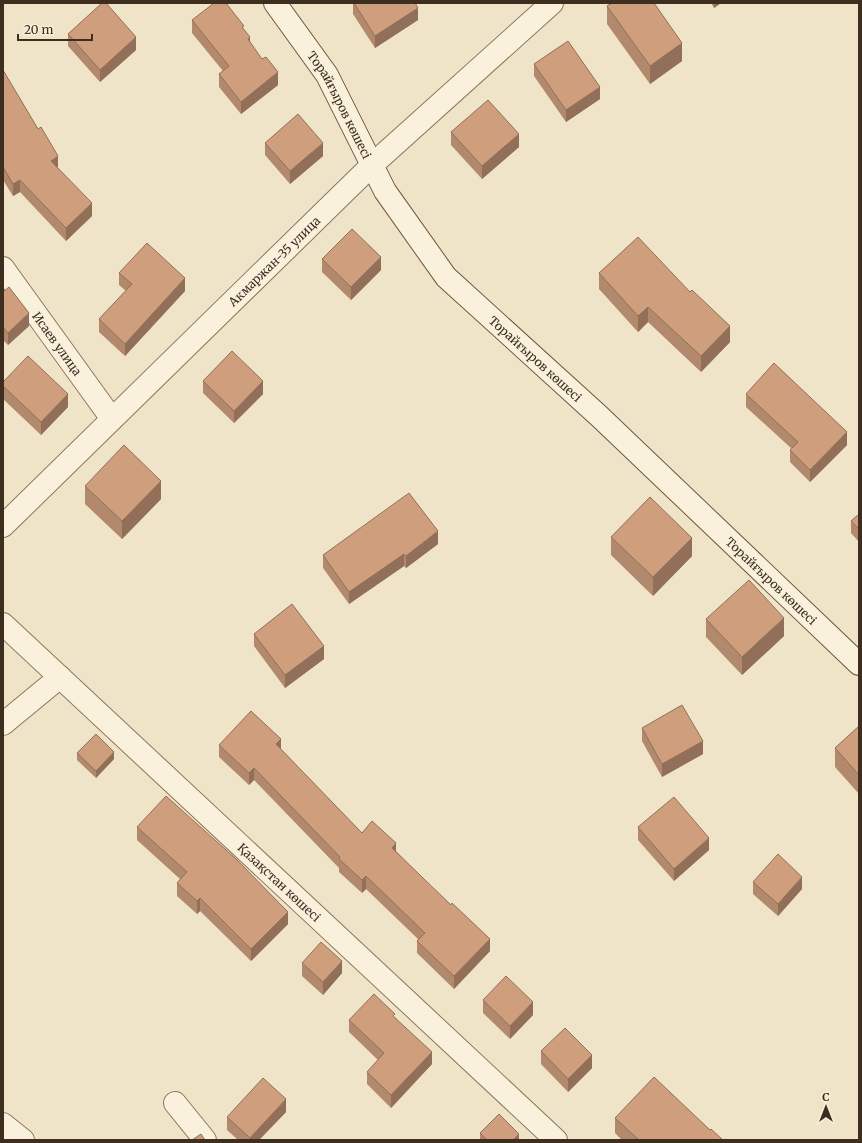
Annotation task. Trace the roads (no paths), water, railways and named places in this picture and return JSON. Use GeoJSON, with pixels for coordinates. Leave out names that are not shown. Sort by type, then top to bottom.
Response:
{"type":"FeatureCollection","features":[{"type":"Feature","properties":{"kind":"street","name":"Торайғыров көшесі"},"geometry":{"type":"LineString","coordinates":[[275,3],[327,75],[385,191],[446,277],[599,416],[859,664]]}},
{"type":"Feature","properties":{"kind":"street","name":"Акмаржан-35 улица"},"geometry":{"type":"LineString","coordinates":[[3,526],[372,165],[552,3]]}},
{"type":"Feature","properties":{"kind":"street","name":"Исаев улица"},"geometry":{"type":"LineString","coordinates":[[3,268],[112,419]]}},
{"type":"Feature","properties":{"kind":"street","name":"Қазақстан көшесі"},"geometry":{"type":"LineString","coordinates":[[3,624],[556,1140]]}},
{"type":"Feature","properties":{"kind":"street"},"geometry":{"type":"LineString","coordinates":[[3,724],[60,677]]}},
{"type":"Feature","properties":{"kind":"street"},"geometry":{"type":"LineString","coordinates":[[176,1103],[205,1140]]}},
{"type":"Feature","properties":{"kind":"street"},"geometry":{"type":"LineString","coordinates":[[3,1124],[23,1140]]}}]}
